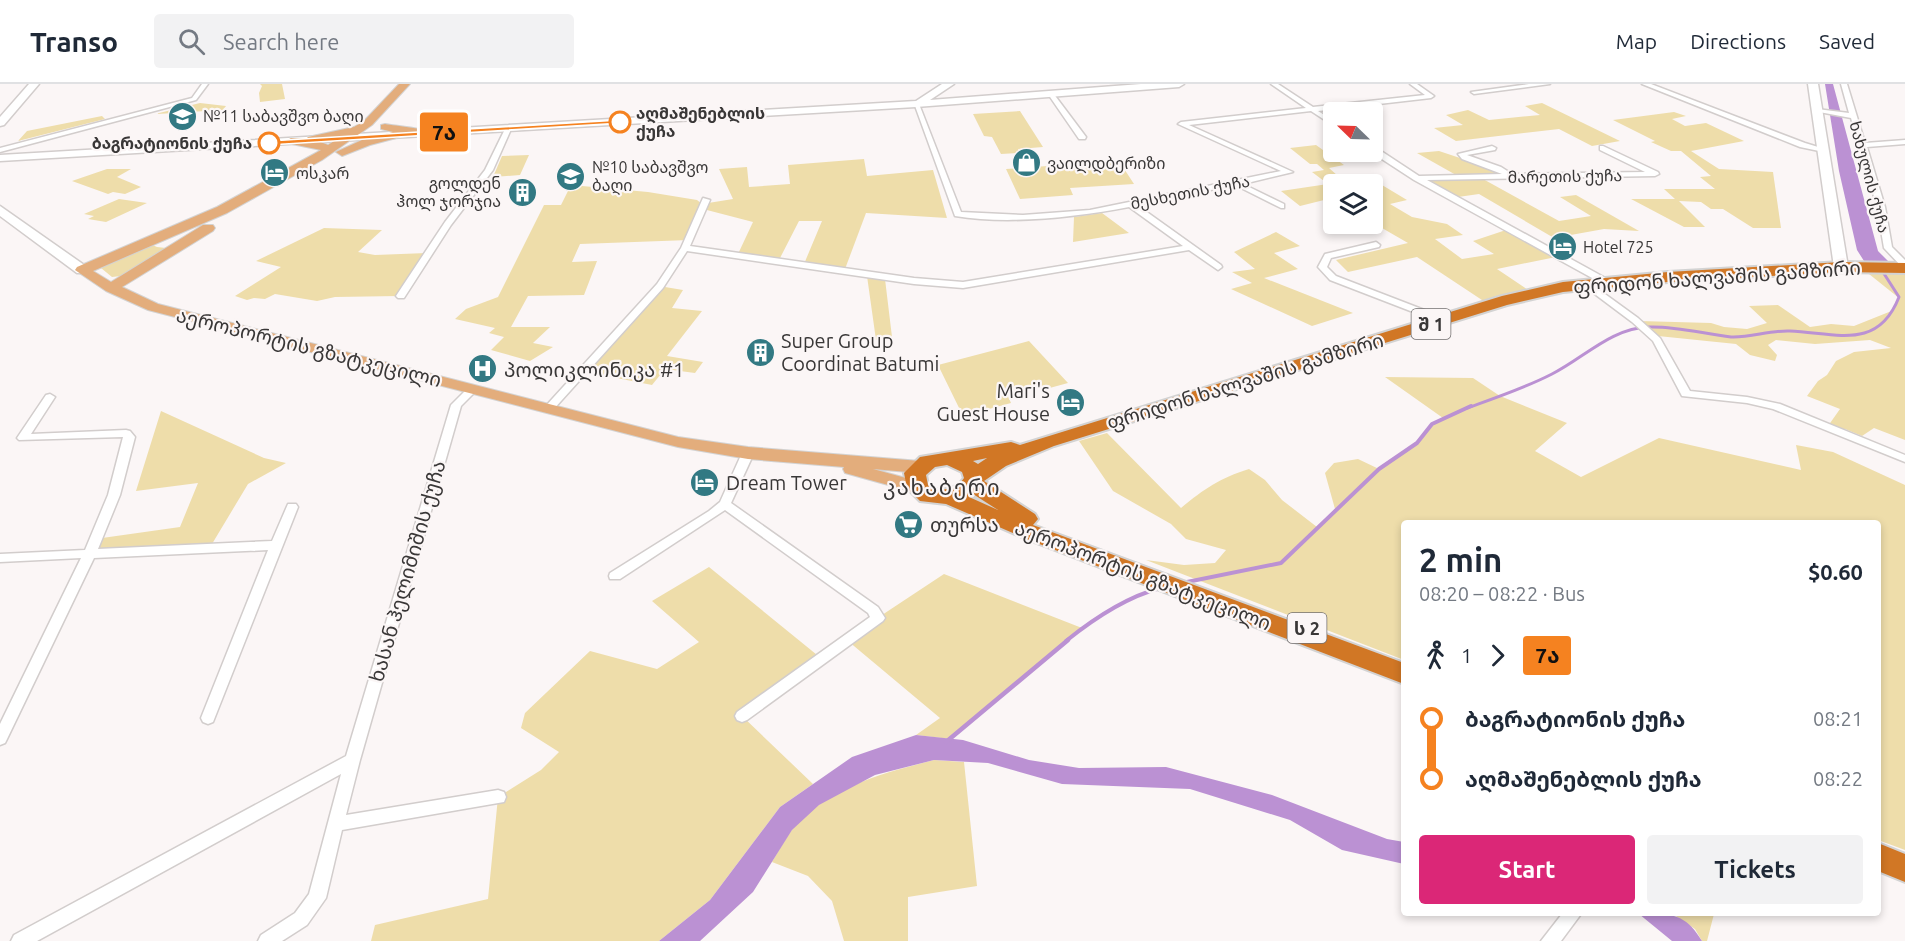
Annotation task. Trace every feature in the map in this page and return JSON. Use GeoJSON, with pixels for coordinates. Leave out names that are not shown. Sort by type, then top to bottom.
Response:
{"type":"FeatureCollection","features":[{"type":"Feature","properties":{"kind":"highway","name":"ფრიდონ ხალვაშის გამზირი"},"geometry":{"type":"LineString","coordinates":[[1047,442],[1502,301],[1563,287],[1606,282],[1842,267],[1905,266]]}},
{"type":"Feature","properties":{"kind":"highway","name":"შ 1"},"geometry":{"type":"LineString","coordinates":[[951,459],[1047,442]]}},
{"type":"Feature","properties":{"kind":"highway","name":"შ 1"},"geometry":{"type":"LineString","coordinates":[[974,481],[998,461],[1047,442]]}},
{"type":"Feature","properties":{"kind":"highway"},"geometry":{"type":"LineString","coordinates":[[951,459],[971,469],[974,481],[961,494],[951,497],[931,496],[918,477],[928,462],[951,459]]}},
{"type":"Feature","properties":{"kind":"highway","name":"აეროპორტის გზატკეცილი"},"geometry":{"type":"LineString","coordinates":[[974,481],[1044,529],[1157,576]]}},
{"type":"Feature","properties":{"kind":"highway","name":"აეროპორტის გზატკეცილი"},"geometry":{"type":"LineString","coordinates":[[951,497],[995,518],[1401,664]]}},
{"type":"Feature","properties":{"kind":"highway","name":"აეროპორტის გზატკეცილი"},"geometry":{"type":"LineString","coordinates":[[1208,595],[1401,673]]}},
{"type":"Feature","properties":{"kind":"highway"},"geometry":{"type":"LineString","coordinates":[[1881,847],[1905,857]]}},
{"type":"Feature","properties":{"kind":"highway"},"geometry":{"type":"LineString","coordinates":[[1881,858],[1905,868]]}},
{"type":"Feature","properties":{"kind":"main road"},"geometry":{"type":"LineString","coordinates":[[312,140],[373,123],[405,84]]}},
{"type":"Feature","properties":{"kind":"main road"},"geometry":{"type":"LineString","coordinates":[[340,153],[416,84]]}},
{"type":"Feature","properties":{"kind":"main road"},"geometry":{"type":"LineString","coordinates":[[373,123],[391,130],[425,133]]}},
{"type":"Feature","properties":{"kind":"main road"},"geometry":{"type":"LineString","coordinates":[[111,288],[186,241],[340,153],[366,142],[396,135]]}},
{"type":"Feature","properties":{"kind":"main road"},"geometry":{"type":"LineString","coordinates":[[82,270],[222,210],[355,137]]}},
{"type":"Feature","properties":{"kind":"main road"},"geometry":{"type":"LineString","coordinates":[[291,141],[321,145],[324,148],[318,157]]}},
{"type":"Feature","properties":{"kind":"main road"},"geometry":{"type":"LineString","coordinates":[[162,237],[159,243],[163,245],[186,241]]}},
{"type":"Feature","properties":{"kind":"main road","name":"აეროპორტის გზატკეცილი"},"geometry":{"type":"LineString","coordinates":[[82,270],[111,288],[153,307],[678,442],[918,477]]}},
{"type":"Feature","properties":{"kind":"street"},"geometry":{"type":"LineString","coordinates":[[0,110],[22,84]]}},
{"type":"Feature","properties":{"kind":"street"},"geometry":{"type":"LineString","coordinates":[[0,123],[34,84]]}},
{"type":"Feature","properties":{"kind":"street"},"geometry":{"type":"LineString","coordinates":[[0,150],[194,99],[205,84]]}},
{"type":"Feature","properties":{"kind":"street"},"geometry":{"type":"LineString","coordinates":[[916,104],[949,84]]}},
{"type":"Feature","properties":{"kind":"street"},"geometry":{"type":"LineString","coordinates":[[0,160],[23,156],[916,104],[1179,84]]}},
{"type":"Feature","properties":{"kind":"street"},"geometry":{"type":"LineString","coordinates":[[1274,84],[1323,117]]}},
{"type":"Feature","properties":{"kind":"street"},"geometry":{"type":"LineString","coordinates":[[1312,110],[1431,96],[1413,84]]}},
{"type":"Feature","properties":{"kind":"street"},"geometry":{"type":"LineString","coordinates":[[1474,92],[1547,84]]}},
{"type":"Feature","properties":{"kind":"street"},"geometry":{"type":"LineString","coordinates":[[1645,84],[1803,145],[1824,150]]}},
{"type":"Feature","properties":{"kind":"street","name":"ხახულის ქუჩა"},"geometry":{"type":"LineString","coordinates":[[1813,84],[1823,112],[1824,150],[1842,267]]}},
{"type":"Feature","properties":{"kind":"street","name":"ხახულის ქუჩა"},"geometry":{"type":"LineString","coordinates":[[1844,84],[1881,207],[1888,248],[1905,266]]}},
{"type":"Feature","properties":{"kind":"street"},"geometry":{"type":"LineString","coordinates":[[1051,94],[1082,137]]}},
{"type":"Feature","properties":{"kind":"street","name":"მესხეთის ქუჩა"},"geometry":{"type":"LineString","coordinates":[[916,104],[958,214],[1012,217],[1090,212],[1289,171],[1183,126],[1182,123],[1312,110]]}},
{"type":"Feature","properties":{"kind":"street"},"geometry":{"type":"LineString","coordinates":[[1823,112],[1853,116]]}},
{"type":"Feature","properties":{"kind":"street"},"geometry":{"type":"LineString","coordinates":[[400,296],[448,224],[486,175],[509,127]]}},
{"type":"Feature","properties":{"kind":"street"},"geometry":{"type":"LineString","coordinates":[[1862,145],[1905,142]]}},
{"type":"Feature","properties":{"kind":"street"},"geometry":{"type":"LineString","coordinates":[[1492,148],[1462,154],[1511,176]]}},
{"type":"Feature","properties":{"kind":"street","name":"მარეთის ქუჩა"},"geometry":{"type":"LineString","coordinates":[[1417,178],[1655,174],[1603,148]]}},
{"type":"Feature","properties":{"kind":"street"},"geometry":{"type":"LineString","coordinates":[[1383,156],[1417,178],[1606,282]]}},
{"type":"Feature","properties":{"kind":"street"},"geometry":{"type":"LineString","coordinates":[[1236,183],[1281,206]]}},
{"type":"Feature","properties":{"kind":"street"},"geometry":{"type":"LineString","coordinates":[[548,409],[660,286],[685,248],[706,200]]}},
{"type":"Feature","properties":{"kind":"street"},"geometry":{"type":"LineString","coordinates":[[1129,203],[1218,267]]}},
{"type":"Feature","properties":{"kind":"street","name":"აეროპორტის გზატკეცილი"},"geometry":{"type":"LineString","coordinates":[[0,210],[82,270]]}},
{"type":"Feature","properties":{"kind":"street"},"geometry":{"type":"LineString","coordinates":[[1376,245],[1328,256],[1322,267],[1332,278],[1442,320]]}},
{"type":"Feature","properties":{"kind":"street"},"geometry":{"type":"LineString","coordinates":[[685,248],[914,281],[963,285],[1190,247]]}},
{"type":"Feature","properties":{"kind":"street"},"geometry":{"type":"LineString","coordinates":[[1587,284],[1652,335],[1686,394],[1748,400],[1776,406],[1905,459]]}},
{"type":"Feature","properties":{"kind":"street","name":"ხასან ჰელიმიშის ქუჩა"},"geometry":{"type":"LineString","coordinates":[[267,941],[301,919],[317,898],[352,760],[456,405],[473,389]]}},
{"type":"Feature","properties":{"kind":"street"},"geometry":{"type":"LineString","coordinates":[[0,739],[90,553],[114,495],[129,437],[126,433],[109,433],[23,438],[50,397]]}},
{"type":"Feature","properties":{"kind":"street"},"geometry":{"type":"LineString","coordinates":[[615,576],[725,504],[747,453]]}},
{"type":"Feature","properties":{"kind":"street"},"geometry":{"type":"LineString","coordinates":[[725,504],[873,610],[878,618],[742,716]]}},
{"type":"Feature","properties":{"kind":"street"},"geometry":{"type":"LineString","coordinates":[[208,718],[292,507]]}},
{"type":"Feature","properties":{"kind":"street"},"geometry":{"type":"LineString","coordinates":[[0,558],[276,545]]}},
{"type":"Feature","properties":{"kind":"street"},"geometry":{"type":"LineString","coordinates":[[20,941],[352,760]]}},
{"type":"Feature","properties":{"kind":"street"},"geometry":{"type":"LineString","coordinates":[[335,824],[498,797]]}},
{"type":"Feature","properties":{"kind":"street"},"geometry":{"type":"LineString","coordinates":[[1550,941],[1570,916]]}},
{"type":"Feature","properties":{"kind":"shaded area"},"geometry":{"type":"Polygon","coordinates":[[[260,84],[282,84],[285,99],[260,102],[259,93],[262,86],[260,84]]]}},
{"type":"Feature","properties":{"kind":"shaded area"},"geometry":{"type":"Polygon","coordinates":[[[1825,84],[1833,84],[1878,251],[1889,262],[1864,261],[1857,250],[1839,171],[1825,84]]]}},
{"type":"Feature","properties":{"kind":"shaded area"},"geometry":{"type":"Polygon","coordinates":[[[200,103],[226,106],[223,110],[155,114],[200,103]]]}},
{"type":"Feature","properties":{"kind":"shaded area"},"geometry":{"type":"Polygon","coordinates":[[[1542,103],[1620,141],[1592,146],[1559,129],[1456,141],[1434,128],[1463,125],[1446,115],[1468,110],[1489,120],[1540,115],[1525,106],[1542,103]]]}},
{"type":"Feature","properties":{"kind":"shaded area"},"geometry":{"type":"Polygon","coordinates":[[[1020,111],[1043,147],[1018,149],[1020,153],[1001,154],[992,137],[984,136],[973,114],[1020,111]]]}},
{"type":"Feature","properties":{"kind":"shaded area"},"geometry":{"type":"Polygon","coordinates":[[[1674,112],[1686,116],[1672,119],[1685,126],[1706,123],[1744,141],[1691,151],[1719,169],[1773,172],[1781,228],[1753,228],[1723,209],[1711,209],[1701,202],[1679,201],[1705,227],[1684,227],[1631,199],[1675,199],[1664,189],[1715,189],[1700,177],[1711,176],[1681,151],[1671,151],[1651,142],[1655,141],[1613,120],[1674,112]]]}},
{"type":"Feature","properties":{"kind":"shaded area"},"geometry":{"type":"Polygon","coordinates":[[[102,116],[105,119],[18,141],[27,131],[102,116]]]}},
{"type":"Feature","properties":{"kind":"shaded area"},"geometry":{"type":"Polygon","coordinates":[[[1316,145],[1323,150],[1323,162],[1340,162],[1344,165],[1329,168],[1336,174],[1323,174],[1323,180],[1312,172],[1324,170],[1317,164],[1310,164],[1290,148],[1316,145]]]}},
{"type":"Feature","properties":{"kind":"shaded area"},"geometry":{"type":"Polygon","coordinates":[[[1439,151],[1493,169],[1501,174],[1456,175],[1417,153],[1439,151]]]}},
{"type":"Feature","properties":{"kind":"shaded area"},"geometry":{"type":"Polygon","coordinates":[[[529,155],[520,175],[493,177],[502,156],[529,155]]]}},
{"type":"Feature","properties":{"kind":"shaded area"},"geometry":{"type":"Polygon","coordinates":[[[864,159],[867,176],[933,170],[947,218],[866,213],[845,269],[804,264],[822,221],[799,221],[779,260],[738,254],[753,222],[703,209],[689,240],[580,244],[572,262],[597,261],[584,295],[528,296],[511,327],[550,327],[533,343],[553,347],[530,361],[491,350],[504,337],[489,333],[495,328],[455,319],[466,309],[498,297],[544,205],[561,205],[571,185],[648,192],[697,200],[702,204],[733,199],[719,169],[747,167],[749,187],[790,184],[788,165],[864,159]]]}},
{"type":"Feature","properties":{"kind":"shaded area"},"geometry":{"type":"Polygon","coordinates":[[[1119,161],[1134,184],[1070,188],[1073,195],[1020,199],[1006,169],[1119,161]]]}},
{"type":"Feature","properties":{"kind":"shaded area"},"geometry":{"type":"Polygon","coordinates":[[[107,169],[131,169],[117,177],[141,187],[125,194],[113,192],[108,194],[72,181],[107,169]]]}},
{"type":"Feature","properties":{"kind":"shaded area"},"geometry":{"type":"Polygon","coordinates":[[[1483,179],[1559,221],[1591,216],[1560,197],[1576,195],[1639,231],[1604,229],[1554,238],[1479,194],[1458,197],[1427,180],[1483,179]]]}},
{"type":"Feature","properties":{"kind":"shaded area"},"geometry":{"type":"Polygon","coordinates":[[[1323,185],[1323,200],[1300,206],[1281,191],[1323,185]]]}},
{"type":"Feature","properties":{"kind":"shaded area"},"geometry":{"type":"Polygon","coordinates":[[[1383,186],[1407,200],[1390,204],[1412,217],[1447,224],[1463,235],[1435,239],[1462,259],[1494,254],[1473,241],[1506,230],[1556,257],[1497,269],[1531,292],[1485,302],[1417,257],[1348,272],[1336,260],[1408,243],[1383,229],[1383,186]]]}},
{"type":"Feature","properties":{"kind":"shaded area"},"geometry":{"type":"Polygon","coordinates":[[[119,199],[147,203],[106,222],[88,219],[94,216],[84,214],[119,199]]]}},
{"type":"Feature","properties":{"kind":"shaded area"},"geometry":{"type":"Polygon","coordinates":[[[1102,213],[1129,233],[1073,242],[1074,217],[1102,213]]]}},
{"type":"Feature","properties":{"kind":"shaded area"},"geometry":{"type":"Polygon","coordinates":[[[324,228],[382,230],[358,252],[375,255],[427,253],[399,296],[335,297],[317,301],[275,294],[265,299],[247,300],[235,296],[281,267],[256,261],[324,228]]]}},
{"type":"Feature","properties":{"kind":"shaded area"},"geometry":{"type":"Polygon","coordinates":[[[1276,232],[1300,246],[1274,253],[1298,269],[1264,278],[1353,313],[1312,326],[1231,289],[1252,283],[1232,272],[1255,269],[1234,252],[1276,232]]]}},
{"type":"Feature","properties":{"kind":"shaded area"},"geometry":{"type":"Polygon","coordinates":[[[150,244],[166,248],[121,276],[112,277],[101,268],[150,244]]]}},
{"type":"Feature","properties":{"kind":"shaded area"},"geometry":{"type":"Polygon","coordinates":[[[1869,274],[1905,274],[1905,440],[1874,428],[1862,436],[1845,429],[1841,432],[1828,426],[1840,409],[1807,396],[1818,381],[1827,375],[1836,361],[1854,352],[1891,348],[1870,340],[1815,344],[1776,340],[1768,345],[1777,355],[1775,361],[1750,355],[1736,344],[1658,336],[1639,321],[1711,323],[1724,327],[1747,329],[1767,323],[1749,306],[1778,305],[1810,327],[1831,324],[1854,326],[1894,310],[1899,298],[1869,274]]]}},
{"type":"Feature","properties":{"kind":"shaded area"},"geometry":{"type":"Polygon","coordinates":[[[867,276],[885,279],[892,337],[876,340],[867,276]]]}},
{"type":"Feature","properties":{"kind":"shaded area"},"geometry":{"type":"Polygon","coordinates":[[[665,287],[683,290],[672,308],[702,311],[667,356],[703,362],[695,373],[665,369],[652,385],[586,372],[665,287]]]}},
{"type":"Feature","properties":{"kind":"shaded area"},"geometry":{"type":"Polygon","coordinates":[[[1029,341],[1068,383],[1046,389],[1041,385],[1008,396],[1011,403],[963,416],[938,365],[1029,341]]]}},
{"type":"Feature","properties":{"kind":"shaded area"},"geometry":{"type":"Polygon","coordinates":[[[1385,377],[1473,378],[1500,396],[1567,423],[1535,451],[1581,477],[1659,438],[1801,470],[1796,445],[1833,452],[1905,485],[1905,850],[1881,841],[1881,520],[1401,520],[1401,659],[1146,560],[1184,565],[1215,563],[1226,550],[1186,539],[1171,524],[1113,491],[1079,441],[1107,433],[1181,508],[1213,485],[1249,469],[1265,480],[1282,500],[1317,527],[1335,509],[1325,473],[1334,463],[1358,459],[1379,469],[1417,443],[1432,424],[1443,418],[1385,377]]]}},
{"type":"Feature","properties":{"kind":"shaded area"},"geometry":{"type":"Polygon","coordinates":[[[161,411],[264,458],[286,463],[248,484],[209,549],[90,553],[95,539],[180,527],[198,483],[136,491],[161,411]]]}},
{"type":"Feature","properties":{"kind":"shaded area"},"geometry":{"type":"Polygon","coordinates":[[[709,567],[822,659],[742,716],[813,784],[780,807],[710,900],[659,941],[371,941],[375,925],[488,899],[498,797],[541,770],[559,752],[521,728],[525,713],[590,651],[657,669],[699,642],[652,601],[709,567]]]}},
{"type":"Feature","properties":{"kind":"shaded area"},"geometry":{"type":"Polygon","coordinates":[[[944,574],[1082,628],[950,739],[916,735],[940,718],[848,641],[944,574]]]}},
{"type":"Feature","properties":{"kind":"shaded area"},"geometry":{"type":"Polygon","coordinates":[[[916,735],[963,740],[1029,760],[1079,768],[1166,767],[1272,795],[1387,839],[1401,841],[1401,863],[1342,850],[1290,820],[1190,789],[1062,784],[988,763],[934,760],[875,775],[819,805],[792,830],[753,892],[700,941],[659,941],[710,900],[780,807],[852,757],[916,735]]]}},
{"type":"Feature","properties":{"kind":"shaded area"},"geometry":{"type":"Polygon","coordinates":[[[934,760],[964,762],[977,886],[908,897],[908,941],[844,941],[832,901],[808,876],[772,862],[791,831],[805,816],[838,793],[875,777],[934,760]]]}},
{"type":"Feature","properties":{"kind":"shaded area"},"geometry":{"type":"Polygon","coordinates":[[[1641,916],[1675,916],[1683,919],[1696,931],[1702,941],[1672,941],[1641,916]]]}},
{"type":"Feature","properties":{"kind":"shaded area"},"geometry":{"type":"Polygon","coordinates":[[[1676,916],[1713,916],[1707,941],[1702,941],[1695,929],[1676,916]]]}},
{"type":"Feature","properties":{"kind":"waterway"},"geometry":{"type":"LineString","coordinates":[[1467,408],[1542,379],[1610,338],[1635,329],[1670,328],[1731,337],[1783,331],[1839,335],[1867,332],[1880,325],[1890,314],[1899,297],[1881,269]]}},
{"type":"Feature","properties":{"kind":"waterway"},"geometry":{"type":"LineString","coordinates":[[1182,583],[1281,563],[1379,469],[1417,443],[1432,424],[1471,406]]}},
{"type":"Feature","properties":{"kind":"waterway"},"geometry":{"type":"LineString","coordinates":[[1066,641],[1110,610],[1135,597],[1160,588]]}},
{"type":"Feature","properties":{"kind":"waterway"},"geometry":{"type":"LineString","coordinates":[[946,742],[1068,640]]}},
{"type":"Feature","properties":{"kind":"bus line","name":"7ა"},"geometry":{"type":"LineString","coordinates":[[269,143],[620,122]]}},
{"type":"Feature","properties":{"kind":"place","name":"№11 საბავშვო ბაღი"},"geometry":{"type":"Point","coordinates":[182,116]}},
{"type":"Feature","properties":{"kind":"place","name":"აღმაშენებლის ქუჩა"},"geometry":{"type":"Point","coordinates":[620,122]}},
{"type":"Feature","properties":{"kind":"place","name":"ბაგრატიონის ქუჩა"},"geometry":{"type":"Point","coordinates":[269,143]}},
{"type":"Feature","properties":{"kind":"place","name":"ვაილდბერიზი"},"geometry":{"type":"Point","coordinates":[1026,163]}},
{"type":"Feature","properties":{"kind":"place","name":"ოსკარ"},"geometry":{"type":"Point","coordinates":[275,173]}},
{"type":"Feature","properties":{"kind":"place","name":"№10 საბავშვო ბაღი"},"geometry":{"type":"Point","coordinates":[571,176]}},
{"type":"Feature","properties":{"kind":"place","name":"გოლდენ ჰოლ ჯორჯია"},"geometry":{"type":"Point","coordinates":[522,192]}},
{"type":"Feature","properties":{"kind":"place","name":"Hotel 725"},"geometry":{"type":"Point","coordinates":[1562,247]}},
{"type":"Feature","properties":{"kind":"place","name":"Super Group Coordinat Batumi"},"geometry":{"type":"Point","coordinates":[760,352]}},
{"type":"Feature","properties":{"kind":"place","name":"პოლიკლინიკა #1"},"geometry":{"type":"Point","coordinates":[483,369]}},
{"type":"Feature","properties":{"kind":"place","name":"Mari's Guest House"},"geometry":{"type":"Point","coordinates":[1071,402]}},
{"type":"Feature","properties":{"kind":"place","name":"Dream Tower"},"geometry":{"type":"Point","coordinates":[705,482]}},
{"type":"Feature","properties":{"kind":"place","name":"თურსა"},"geometry":{"type":"Point","coordinates":[909,524]}},
{"type":"Feature","properties":{"kind":"district","name":"კახაბერი"},"geometry":{"type":"Point","coordinates":[942,486]}}]}
